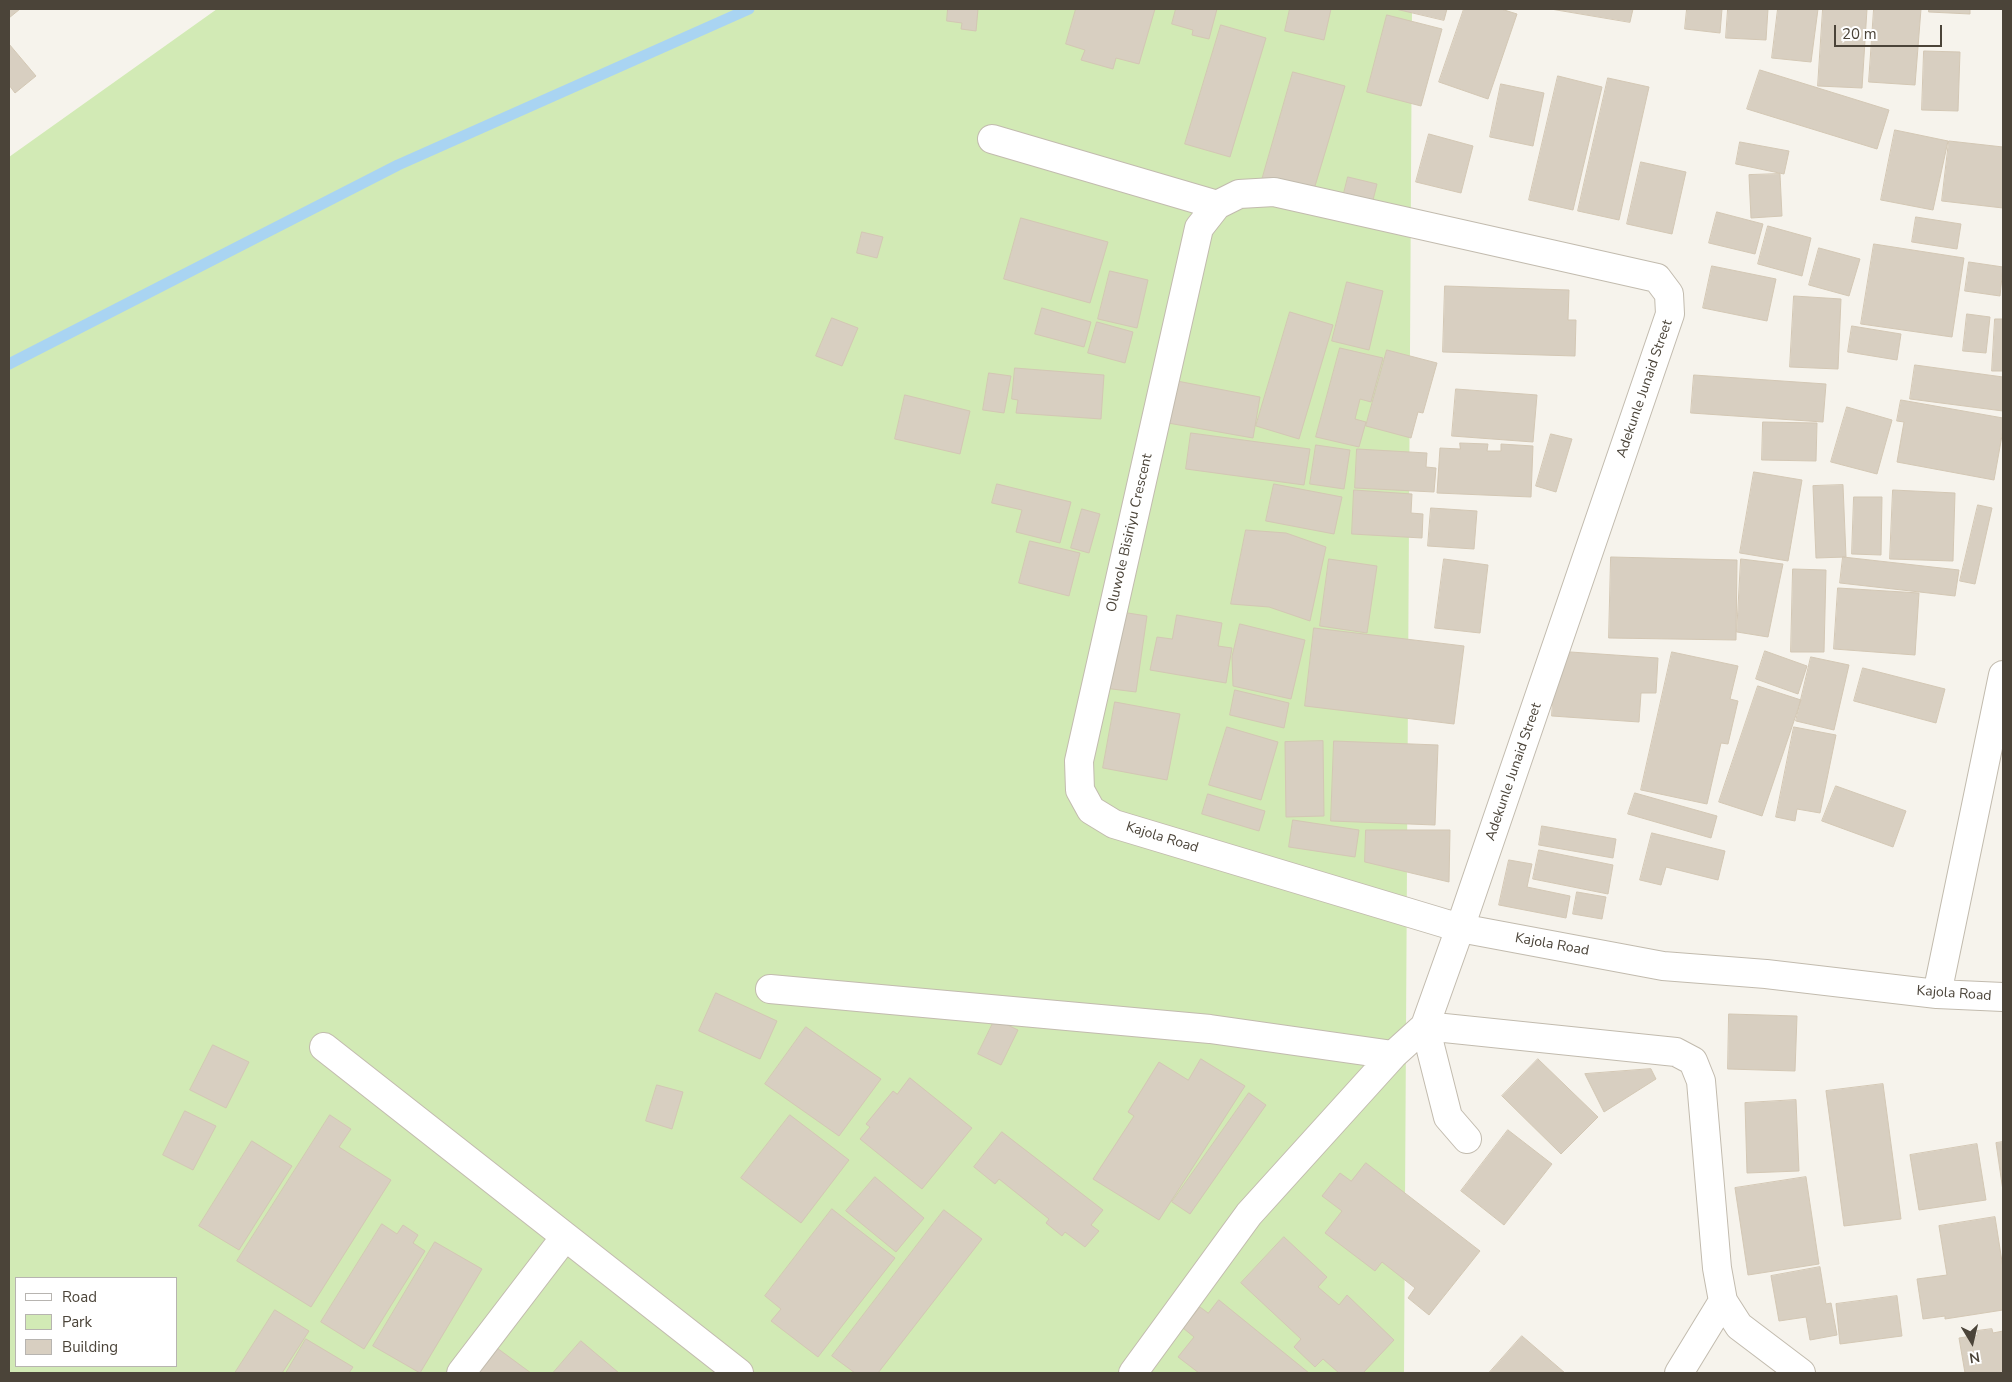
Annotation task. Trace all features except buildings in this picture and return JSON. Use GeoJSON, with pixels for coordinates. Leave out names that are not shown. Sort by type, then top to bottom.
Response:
{"type":"FeatureCollection","features":[{"type":"Feature","properties":{"kind":"street"},"geometry":{"type":"LineString","coordinates":[[992,139],[1218,205]]}},
{"type":"Feature","properties":{"kind":"street","name":"Adekunle Junaid Street"},"geometry":{"type":"LineString","coordinates":[[1199,228],[1218,205],[1239,194],[1274,192],[1657,278],[1669,294],[1670,314],[1665,333],[1425,1026]]}},
{"type":"Feature","properties":{"kind":"street","name":"Oluwole Bisiriyu Crescent"},"geometry":{"type":"LineString","coordinates":[[1114,824],[1091,810],[1080,790],[1079,761],[1199,228]]}},
{"type":"Feature","properties":{"kind":"street"},"geometry":{"type":"LineString","coordinates":[[1936,994],[2003,675]]}},
{"type":"Feature","properties":{"kind":"street","name":"Kajola Road"},"geometry":{"type":"LineString","coordinates":[[1114,824],[1460,928],[1663,966],[1766,974],[1936,994],[2003,997]]}},
{"type":"Feature","properties":{"kind":"street"},"geometry":{"type":"LineString","coordinates":[[770,989],[1210,1029],[1393,1055]]}},
{"type":"Feature","properties":{"kind":"street"},"geometry":{"type":"LineString","coordinates":[[1425,1026],[1448,1117],[1467,1139]]}},
{"type":"Feature","properties":{"kind":"street"},"geometry":{"type":"LineString","coordinates":[[1134,1373],[1249,1214],[1393,1055],[1425,1026],[1676,1052],[1693,1061],[1700,1081],[1717,1268],[1724,1301],[1739,1326],[1800,1373]]}},
{"type":"Feature","properties":{"kind":"street"},"geometry":{"type":"LineString","coordinates":[[324,1047],[739,1373]]}},
{"type":"Feature","properties":{"kind":"street"},"geometry":{"type":"LineString","coordinates":[[461,1373],[565,1237]]}},
{"type":"Feature","properties":{"kind":"street"},"geometry":{"type":"LineString","coordinates":[[1679,1373],[1724,1301]]}},
{"type":"Feature","properties":{"kind":"green space"},"geometry":{"type":"Polygon","coordinates":[[[217,9],[1412,9],[1404,1373],[9,1373],[9,157],[217,9]]]}},
{"type":"Feature","properties":{"kind":"waterway"},"geometry":{"type":"LineString","coordinates":[[9,364],[398,165],[749,9]]}}]}
